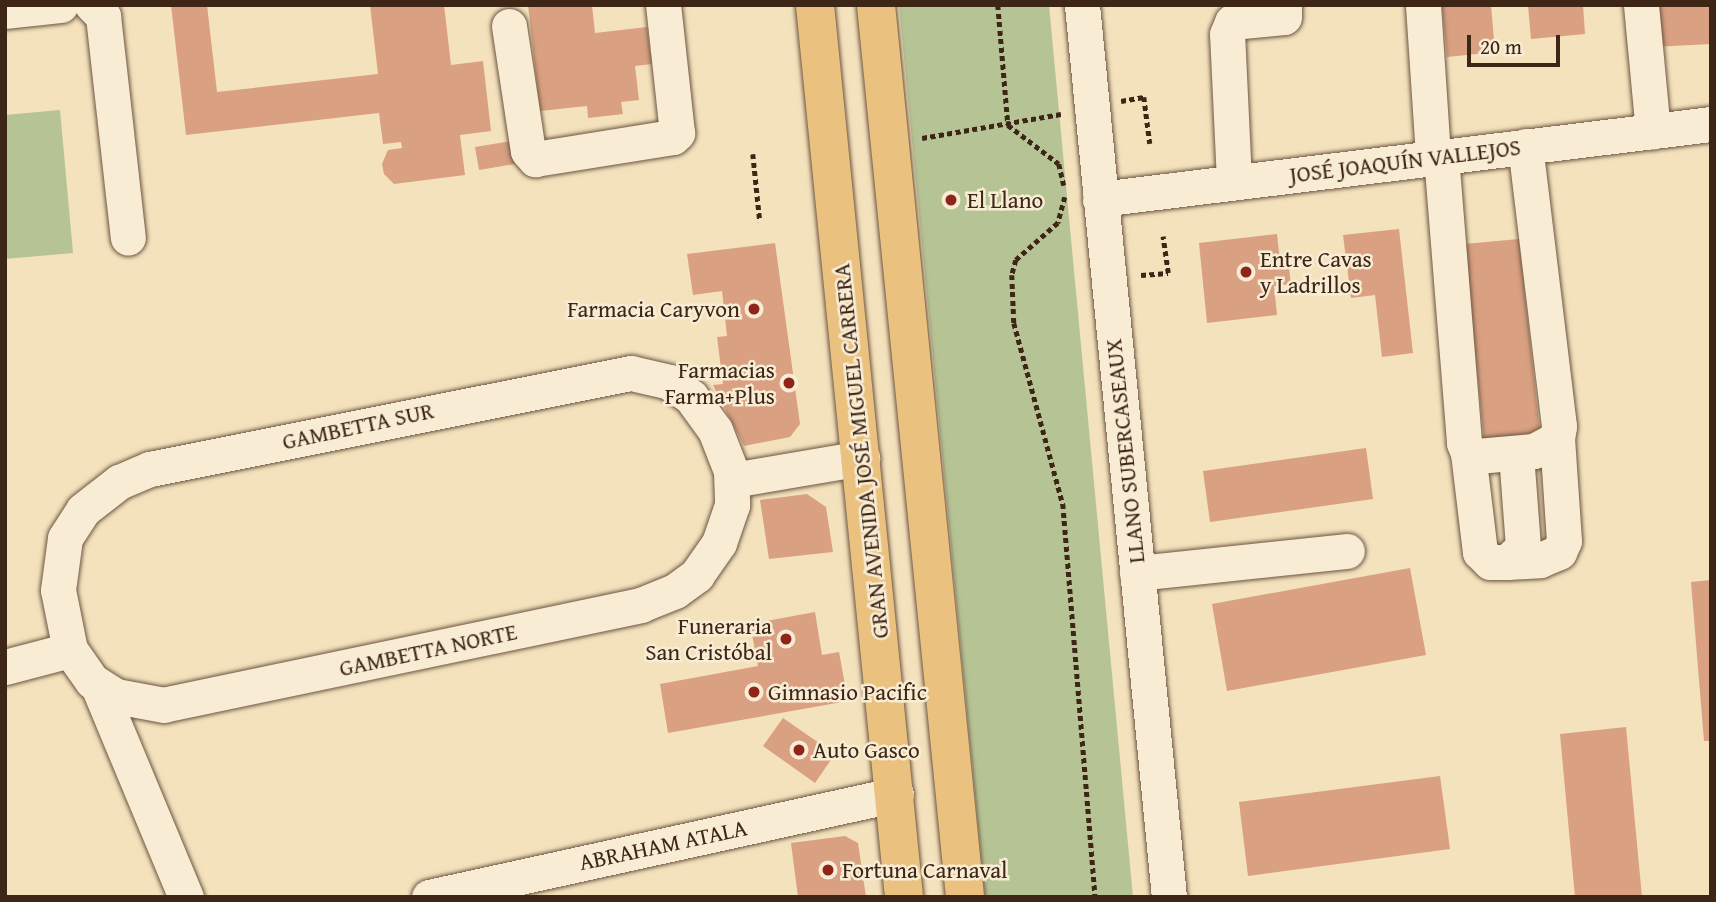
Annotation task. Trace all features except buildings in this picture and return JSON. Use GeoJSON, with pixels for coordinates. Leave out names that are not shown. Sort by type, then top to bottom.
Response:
{"type":"FeatureCollection","features":[{"type":"Feature","properties":{"kind":"main road","name":"GRAN AVENIDA JOSÉ MIGUEL CARRERA"},"geometry":{"type":"LineString","coordinates":[[815,5],[896,794],[904,897]]}},
{"type":"Feature","properties":{"kind":"main road"},"geometry":{"type":"LineString","coordinates":[[876,5],[965,897]]}},
{"type":"Feature","properties":{"kind":"street"},"geometry":{"type":"LineString","coordinates":[[5,11],[61,5]]}},
{"type":"Feature","properties":{"kind":"street"},"geometry":{"type":"LineString","coordinates":[[92,5],[103,16],[128,238]]}},
{"type":"Feature","properties":{"kind":"street"},"geometry":{"type":"LineString","coordinates":[[509,26],[528,151],[535,159],[673,137],[677,133],[663,5]]}},
{"type":"Feature","properties":{"kind":"street","name":"LLANO SUBERCASEAUX"},"geometry":{"type":"LineString","coordinates":[[1082,5],[1169,897]]}},
{"type":"Feature","properties":{"kind":"street"},"geometry":{"type":"LineString","coordinates":[[1234,181],[1227,34],[1232,23],[1284,18],[1284,5]]}},
{"type":"Feature","properties":{"kind":"street"},"geometry":{"type":"LineString","coordinates":[[1423,5],[1468,453],[1480,552],[1490,562],[1540,560],[1559,552],[1564,541],[1556,439],[1559,426],[1525,146]]}},
{"type":"Feature","properties":{"kind":"street"},"geometry":{"type":"LineString","coordinates":[[1641,5],[1653,131]]}},
{"type":"Feature","properties":{"kind":"street","name":"JOSÉ JOAQUÍN VALLEJOS"},"geometry":{"type":"LineString","coordinates":[[1100,199],[1711,124]]}},
{"type":"Feature","properties":{"kind":"street","name":"GAMBETTA SUR"},"geometry":{"type":"LineString","coordinates":[[71,650],[58,590],[65,538],[76,519],[100,494],[150,469],[631,373],[669,382],[691,397],[715,430],[732,480]]}},
{"type":"Feature","properties":{"kind":"street"},"geometry":{"type":"LineString","coordinates":[[1468,453],[1476,456],[1516,453],[1547,447],[1556,439]]}},
{"type":"Feature","properties":{"kind":"street"},"geometry":{"type":"LineString","coordinates":[[1507,562],[1523,547],[1516,453]]}},
{"type":"Feature","properties":{"kind":"street"},"geometry":{"type":"LineString","coordinates":[[732,480],[862,458]]}},
{"type":"Feature","properties":{"kind":"street","name":"GAMBETTA NORTE"},"geometry":{"type":"LineString","coordinates":[[71,650],[98,686],[137,703],[180,703],[641,605],[687,584],[713,554],[729,516],[732,480]]}},
{"type":"Feature","properties":{"kind":"street"},"geometry":{"type":"LineString","coordinates":[[1137,573],[1347,551]]}},
{"type":"Feature","properties":{"kind":"street"},"geometry":{"type":"LineString","coordinates":[[5,667],[71,650]]}},
{"type":"Feature","properties":{"kind":"street"},"geometry":{"type":"LineString","coordinates":[[98,686],[186,897]]}},
{"type":"Feature","properties":{"kind":"street","name":"ABRAHAM ATALA"},"geometry":{"type":"LineString","coordinates":[[429,897],[896,794]]}},
{"type":"Feature","properties":{"kind":"path"},"geometry":{"type":"LineString","coordinates":[[998,5],[1008,125],[1059,164],[1065,189],[1058,223],[1016,260],[1012,275],[1013,323],[1063,504],[1094,897]]}},
{"type":"Feature","properties":{"kind":"path"},"geometry":{"type":"LineString","coordinates":[[890,142],[1008,125],[1144,97],[1150,144]]}},
{"type":"Feature","properties":{"kind":"path"},"geometry":{"type":"LineString","coordinates":[[753,154],[760,222]]}},
{"type":"Feature","properties":{"kind":"path"},"geometry":{"type":"LineString","coordinates":[[1163,236],[1168,273]]}},
{"type":"Feature","properties":{"kind":"green space"},"geometry":{"type":"Polygon","coordinates":[[[899,5],[1049,5],[1133,897],[985,897],[899,5]]]}},
{"type":"Feature","properties":{"kind":"green space"},"geometry":{"type":"Polygon","coordinates":[[[60,110],[73,253],[5,259],[5,115],[60,110]]]}},
{"type":"Feature","properties":{"kind":"place","name":"El Llano"},"geometry":{"type":"Point","coordinates":[951,200]}},
{"type":"Feature","properties":{"kind":"place","name":"Entre Cavas y Ladrillos"},"geometry":{"type":"Point","coordinates":[1246,272]}},
{"type":"Feature","properties":{"kind":"place","name":"Farmacia Caryvon"},"geometry":{"type":"Point","coordinates":[754,309]}},
{"type":"Feature","properties":{"kind":"place","name":"Farmacias Farma+Plus"},"geometry":{"type":"Point","coordinates":[789,383]}},
{"type":"Feature","properties":{"kind":"place","name":"Funeraria San Cristóbal"},"geometry":{"type":"Point","coordinates":[786,639]}},
{"type":"Feature","properties":{"kind":"place","name":"Gimnasio Pacific"},"geometry":{"type":"Point","coordinates":[754,692]}},
{"type":"Feature","properties":{"kind":"place","name":"Auto Gasco"},"geometry":{"type":"Point","coordinates":[799,750]}},
{"type":"Feature","properties":{"kind":"place","name":"Fortuna Carnaval"},"geometry":{"type":"Point","coordinates":[828,870]}}]}
